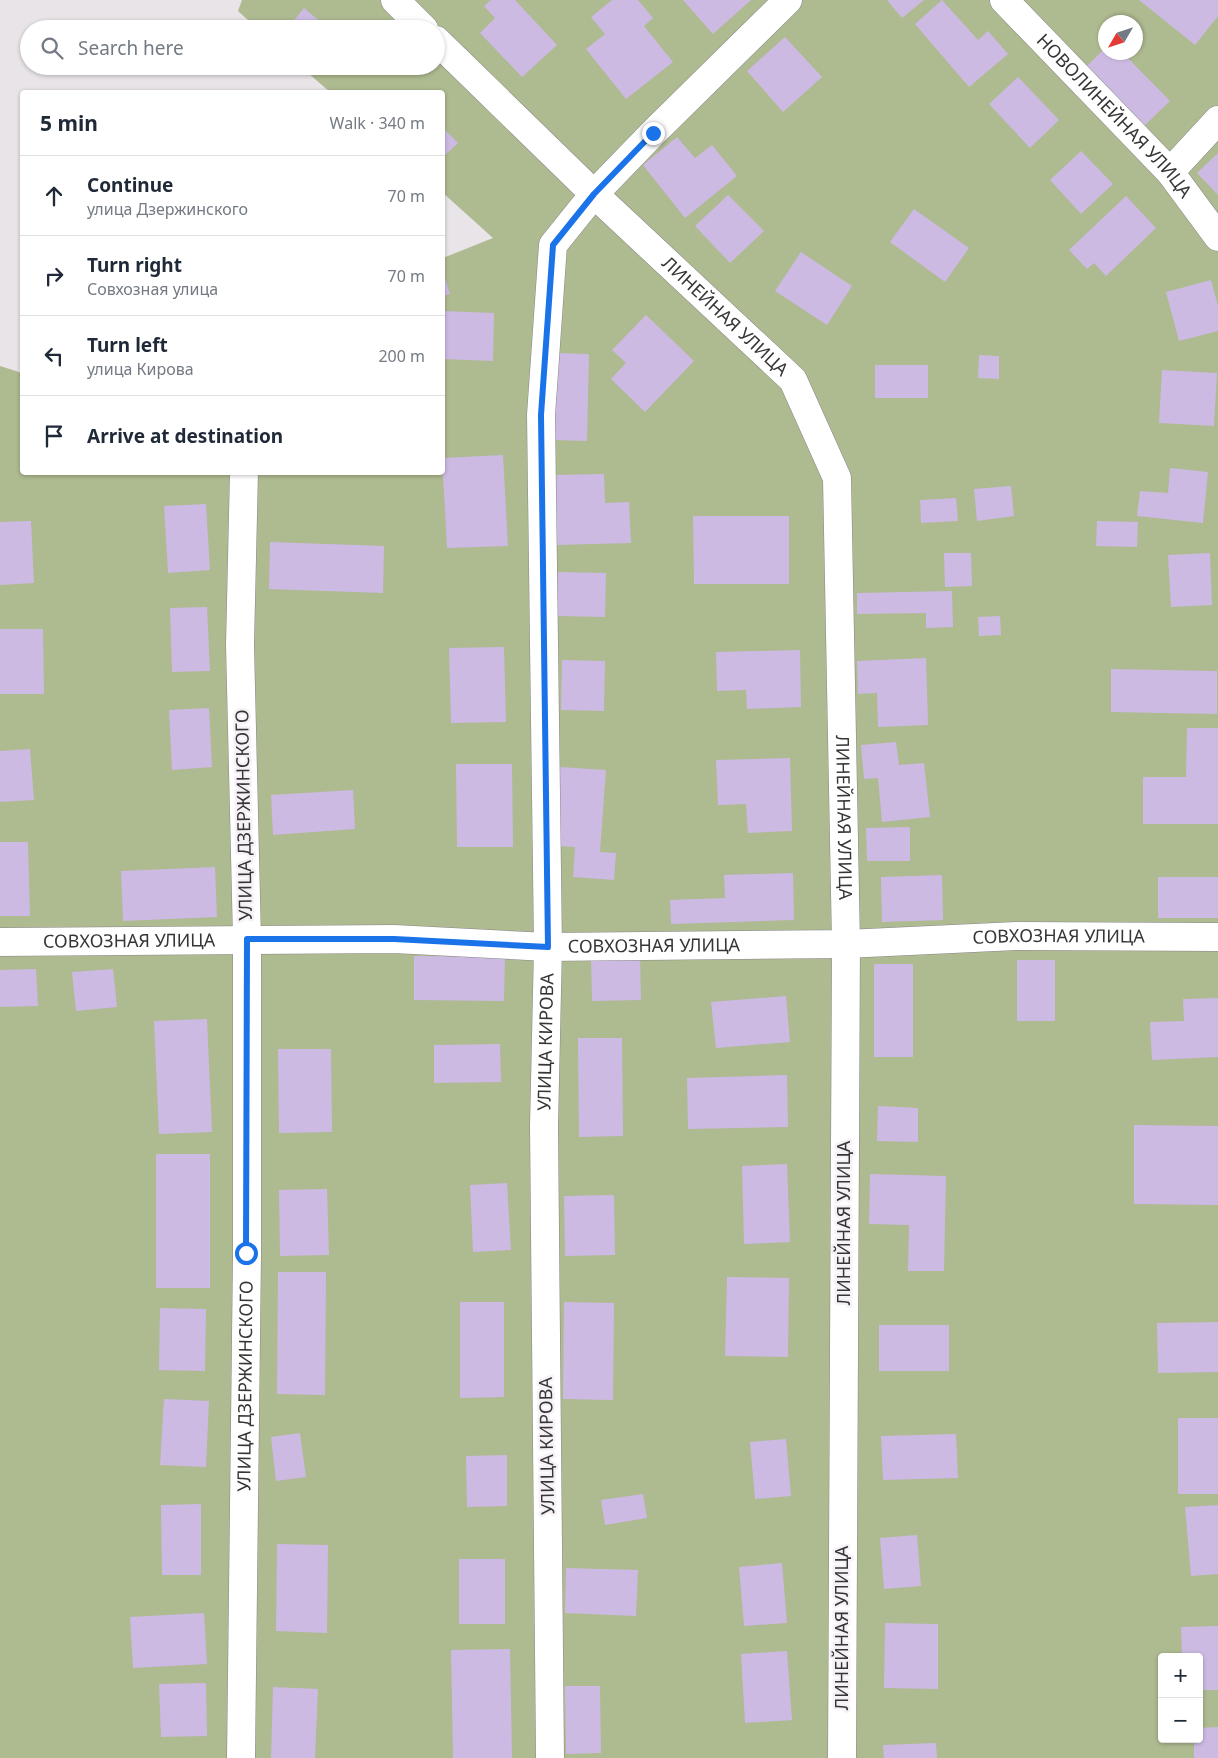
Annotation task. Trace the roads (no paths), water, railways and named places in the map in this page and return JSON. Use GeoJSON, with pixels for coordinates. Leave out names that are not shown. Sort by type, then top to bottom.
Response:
{"type":"FeatureCollection","features":[{"type":"Feature","properties":{"kind":"street"},"geometry":{"type":"LineString","coordinates":[[395,0],[415,20]]}},
{"type":"Feature","properties":{"kind":"street","name":"УЛИЦА КИРОВА"},"geometry":{"type":"LineString","coordinates":[[550,1758],[544,1126],[548,947],[541,415],[553,245],[594,194],[788,0]]}},
{"type":"Feature","properties":{"kind":"street","name":"НОВОЛИНЕЙНАЯ УЛИЦА"},"geometry":{"type":"LineString","coordinates":[[1004,0],[1170,172],[1218,237]]}},
{"type":"Feature","properties":{"kind":"street","name":"ЛИНЕЙНАЯ УЛИЦА"},"geometry":{"type":"LineString","coordinates":[[445,49],[594,194],[793,380],[837,478],[846,944],[842,1758]]}},
{"type":"Feature","properties":{"kind":"street"},"geometry":{"type":"LineString","coordinates":[[1170,172],[1218,120]]}},
{"type":"Feature","properties":{"kind":"street","name":"УЛИЦА ДЗЕРЖИНСКОГО"},"geometry":{"type":"LineString","coordinates":[[241,1758],[247,939],[240,645],[244,475]]}},
{"type":"Feature","properties":{"kind":"street","name":"СОВХОЗНАЯ УЛИЦА"},"geometry":{"type":"LineString","coordinates":[[0,942],[394,939],[548,947],[846,944],[1016,936],[1218,937]]}}]}
